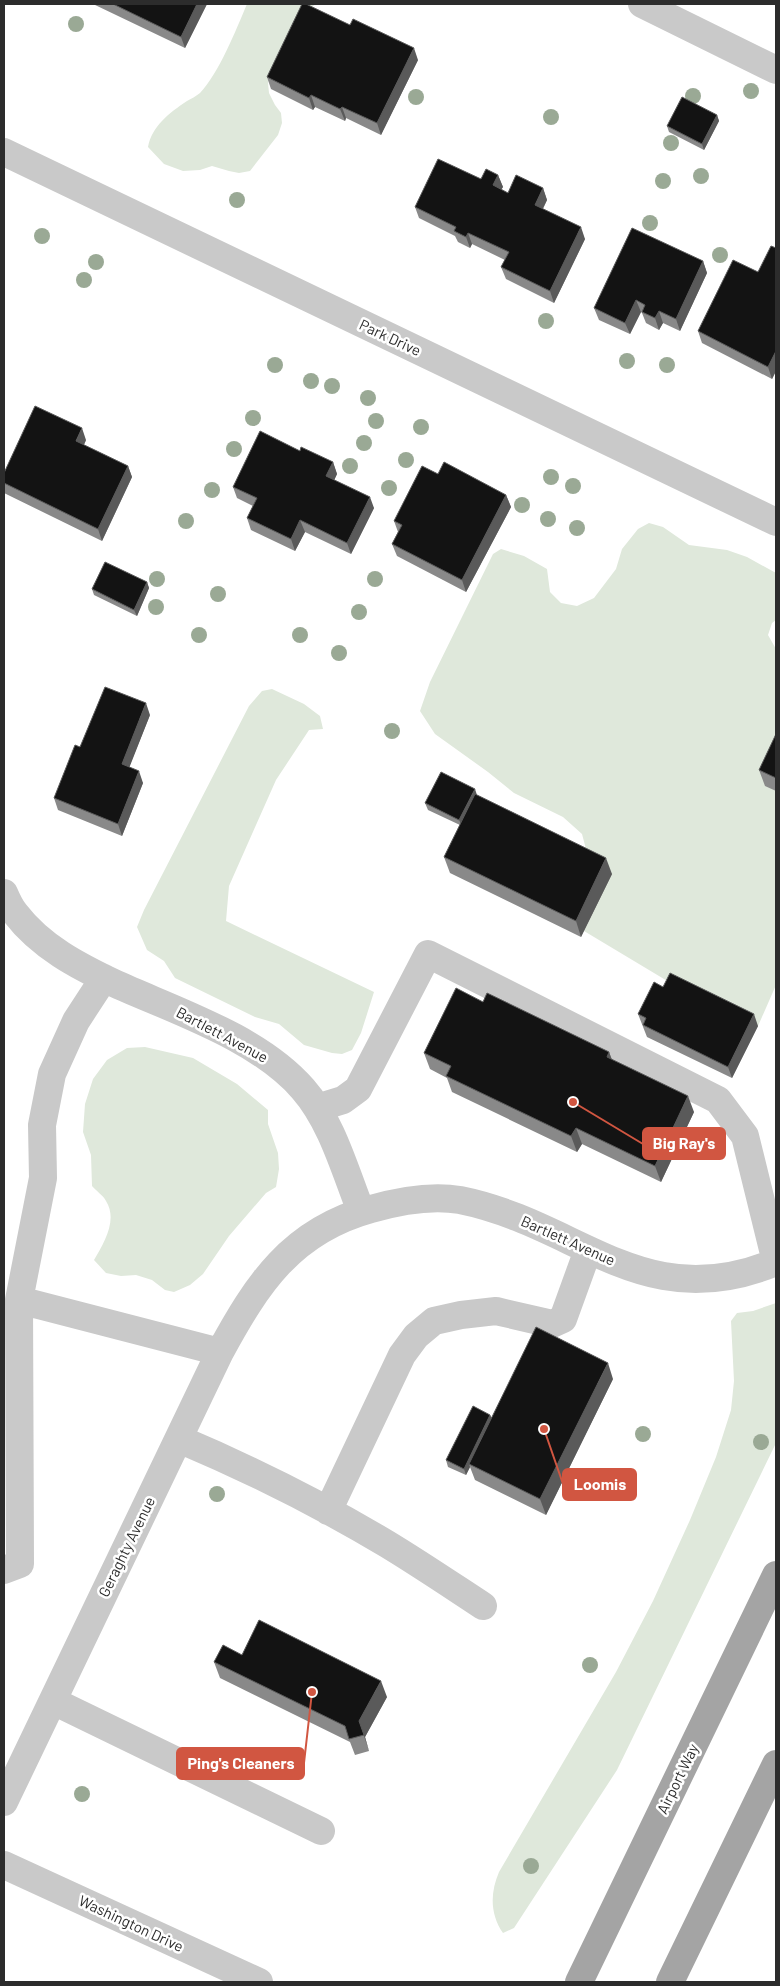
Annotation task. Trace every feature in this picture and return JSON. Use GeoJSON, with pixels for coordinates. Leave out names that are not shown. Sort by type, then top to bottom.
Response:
{"type":"FeatureCollection","features":[{"type":"Feature","properties":{"kind":"main road","name":"Airport Way"},"geometry":{"type":"LineString","coordinates":[[579,1982],[776,1575]]}},
{"type":"Feature","properties":{"kind":"main road"},"geometry":{"type":"LineString","coordinates":[[670,1982],[776,1764]]}},
{"type":"Feature","properties":{"kind":"street"},"geometry":{"type":"LineString","coordinates":[[642,4],[776,70]]}},
{"type":"Feature","properties":{"kind":"street","name":"Park Drive"},"geometry":{"type":"LineString","coordinates":[[4,152],[773,513]]}},
{"type":"Feature","properties":{"kind":"street","name":"Bartlett Avenue"},"geometry":{"type":"LineString","coordinates":[[4,893],[14,912],[41,941],[64,957],[104,978],[216,1028],[250,1046],[288,1074],[303,1089],[317,1108],[361,1211]]}},
{"type":"Feature","properties":{"kind":"street"},"geometry":{"type":"LineString","coordinates":[[317,1108],[343,1100],[358,1089],[428,954],[718,1100],[745,1136],[776,1262]]}},
{"type":"Feature","properties":{"kind":"street"},"geometry":{"type":"LineString","coordinates":[[4,1570],[20,1564],[19,1300],[43,1178],[42,1125],[52,1074],[76,1021],[104,978]]}},
{"type":"Feature","properties":{"kind":"street","name":"Bartlett Avenue"},"geometry":{"type":"LineString","coordinates":[[254,1294],[270,1271],[294,1248],[316,1232],[361,1211],[392,1202],[425,1198],[459,1200],[486,1207],[524,1220],[638,1271],[680,1279],[727,1276],[753,1271],[776,1262]]}},
{"type":"Feature","properties":{"kind":"street"},"geometry":{"type":"LineString","coordinates":[[328,1511],[402,1355],[416,1336],[434,1321],[461,1315],[496,1312],[552,1324],[563,1319],[588,1250]]}},
{"type":"Feature","properties":{"kind":"street","name":"Geraghty Avenue"},"geometry":{"type":"LineString","coordinates":[[4,1802],[220,1352],[254,1294]]}},
{"type":"Feature","properties":{"kind":"street"},"geometry":{"type":"LineString","coordinates":[[19,1300],[220,1352]]}},
{"type":"Feature","properties":{"kind":"street"},"geometry":{"type":"LineString","coordinates":[[179,1439],[240,1465],[328,1511],[386,1544],[484,1606]]}},
{"type":"Feature","properties":{"kind":"street"},"geometry":{"type":"LineString","coordinates":[[53,1701],[321,1831]]}},
{"type":"Feature","properties":{"kind":"street","name":"Washington Drive"},"geometry":{"type":"LineString","coordinates":[[4,1866],[259,1982]]}},
{"type":"Feature","properties":{"kind":"shaded area"},"geometry":{"type":"Polygon","coordinates":[[[247,4],[316,4],[304,12],[273,69],[268,83],[269,93],[281,113],[282,123],[278,135],[250,171],[239,173],[212,166],[200,170],[183,171],[164,164],[148,147],[153,133],[168,115],[200,93],[207,84],[226,51],[247,4]]]}},
{"type":"Feature","properties":{"kind":"shaded area"},"geometry":{"type":"Polygon","coordinates":[[[649,523],[663,527],[689,545],[727,550],[747,557],[776,573],[776,620],[772,623],[768,635],[776,649],[776,762],[765,785],[776,791],[776,985],[758,1026],[674,985],[584,931],[586,849],[582,834],[563,817],[514,793],[435,734],[420,711],[430,682],[493,554],[501,549],[524,556],[547,569],[550,592],[561,603],[577,606],[594,598],[616,569],[622,549],[638,529],[649,523]]]}},
{"type":"Feature","properties":{"kind":"shaded area"},"geometry":{"type":"Polygon","coordinates":[[[272,689],[304,704],[320,716],[323,729],[309,730],[276,780],[229,886],[226,921],[374,992],[361,1033],[352,1050],[342,1054],[304,1045],[279,1024],[255,1017],[175,978],[164,961],[147,950],[137,927],[249,706],[262,691],[272,689]]]}},
{"type":"Feature","properties":{"kind":"shaded area"},"geometry":{"type":"Polygon","coordinates":[[[145,1047],[193,1058],[237,1084],[268,1110],[268,1124],[278,1153],[279,1169],[276,1187],[266,1193],[229,1236],[203,1274],[190,1285],[174,1292],[165,1290],[152,1280],[136,1275],[121,1276],[106,1273],[94,1260],[108,1231],[111,1216],[105,1199],[92,1186],[91,1155],[83,1132],[85,1104],[93,1079],[107,1060],[127,1048],[145,1047]]]}},
{"type":"Feature","properties":{"kind":"shaded area"},"geometry":{"type":"Polygon","coordinates":[[[776,1303],[776,1443],[617,1770],[514,1928],[503,1933],[496,1918],[493,1903],[494,1888],[499,1872],[616,1672],[653,1601],[716,1457],[731,1410],[734,1381],[731,1321],[737,1313],[753,1311],[776,1303]]]}},
{"type":"Feature","properties":{"kind":"building"},"geometry":{"type":"Polygon","coordinates":[[[113,4],[197,4],[181,37],[113,4]]]}},
{"type":"Feature","properties":{"kind":"building"},"geometry":{"type":"Polygon","coordinates":[[[302,4],[306,4],[350,25],[353,19],[414,48],[377,123],[342,107],[340,109],[311,95],[309,98],[267,77],[302,4]]]}},
{"type":"Feature","properties":{"kind":"building"},"geometry":{"type":"Polygon","coordinates":[[[682,97],[717,115],[702,144],[667,126],[682,97]]]}},
{"type":"Feature","properties":{"kind":"building"},"geometry":{"type":"Polygon","coordinates":[[[438,159],[481,179],[486,169],[498,175],[493,185],[508,193],[516,175],[543,188],[535,205],[581,227],[550,291],[501,267],[509,252],[468,233],[466,237],[454,231],[456,227],[415,207],[438,159]]]}},
{"type":"Feature","properties":{"kind":"building"},"geometry":{"type":"Polygon","coordinates":[[[632,228],[703,261],[676,319],[659,311],[655,318],[642,312],[645,305],[636,300],[625,323],[594,308],[632,228]]]}},
{"type":"Feature","properties":{"kind":"building"},"geometry":{"type":"Polygon","coordinates":[[[771,246],[776,248],[776,351],[768,367],[698,331],[733,260],[758,272],[771,246]]]}},
{"type":"Feature","properties":{"kind":"building"},"geometry":{"type":"Polygon","coordinates":[[[35,406],[82,428],[76,441],[128,466],[98,529],[4,483],[4,473],[35,406]]]}},
{"type":"Feature","properties":{"kind":"building"},"geometry":{"type":"Polygon","coordinates":[[[260,431],[300,451],[301,447],[333,462],[326,476],[370,497],[347,543],[300,520],[291,539],[247,518],[257,498],[233,487],[260,431]]]}},
{"type":"Feature","properties":{"kind":"building"},"geometry":{"type":"Polygon","coordinates":[[[444,462],[506,495],[462,580],[392,544],[402,525],[394,521],[422,466],[438,474],[444,462]]]}},
{"type":"Feature","properties":{"kind":"building"},"geometry":{"type":"Polygon","coordinates":[[[105,562],[147,582],[134,610],[92,589],[105,562]]]}},
{"type":"Feature","properties":{"kind":"building"},"geometry":{"type":"Polygon","coordinates":[[[105,687],[146,703],[122,764],[139,771],[118,824],[54,798],[75,745],[80,747],[105,687]]]}},
{"type":"Feature","properties":{"kind":"building"},"geometry":{"type":"Polygon","coordinates":[[[776,734],[776,778],[759,770],[776,734]]]}},
{"type":"Feature","properties":{"kind":"building"},"geometry":{"type":"Polygon","coordinates":[[[441,772],[475,789],[459,820],[425,803],[441,772]]]}},
{"type":"Feature","properties":{"kind":"building"},"geometry":{"type":"Polygon","coordinates":[[[475,794],[606,858],[576,921],[444,857],[475,794]]]}},
{"type":"Feature","properties":{"kind":"building"},"geometry":{"type":"Polygon","coordinates":[[[670,973],[754,1014],[728,1067],[643,1025],[646,1018],[638,1014],[654,982],[663,987],[670,973]]]}},
{"type":"Feature","properties":{"kind":"building"},"geometry":{"type":"Polygon","coordinates":[[[456,988],[483,1002],[487,993],[609,1052],[607,1057],[688,1096],[655,1166],[576,1128],[571,1136],[446,1076],[451,1066],[424,1053],[456,988]]]}},
{"type":"Feature","properties":{"kind":"building"},"geometry":{"type":"Polygon","coordinates":[[[536,1327],[608,1363],[540,1499],[469,1464],[536,1327]]]}},
{"type":"Feature","properties":{"kind":"building"},"geometry":{"type":"Polygon","coordinates":[[[473,1406],[490,1415],[464,1469],[446,1460],[473,1406]]]}},
{"type":"Feature","properties":{"kind":"building"},"geometry":{"type":"Polygon","coordinates":[[[259,1620],[381,1681],[359,1721],[364,1735],[349,1739],[345,1726],[214,1662],[223,1645],[242,1655],[259,1620]]]}},
{"type":"Feature","properties":{"kind":"place","name":"Big Ray's"},"geometry":{"type":"Point","coordinates":[573,1102]}},
{"type":"Feature","properties":{"kind":"place","name":"Loomis"},"geometry":{"type":"Point","coordinates":[544,1429]}},
{"type":"Feature","properties":{"kind":"place","name":"Ping's Cleaners"},"geometry":{"type":"Point","coordinates":[312,1692]}}]}
